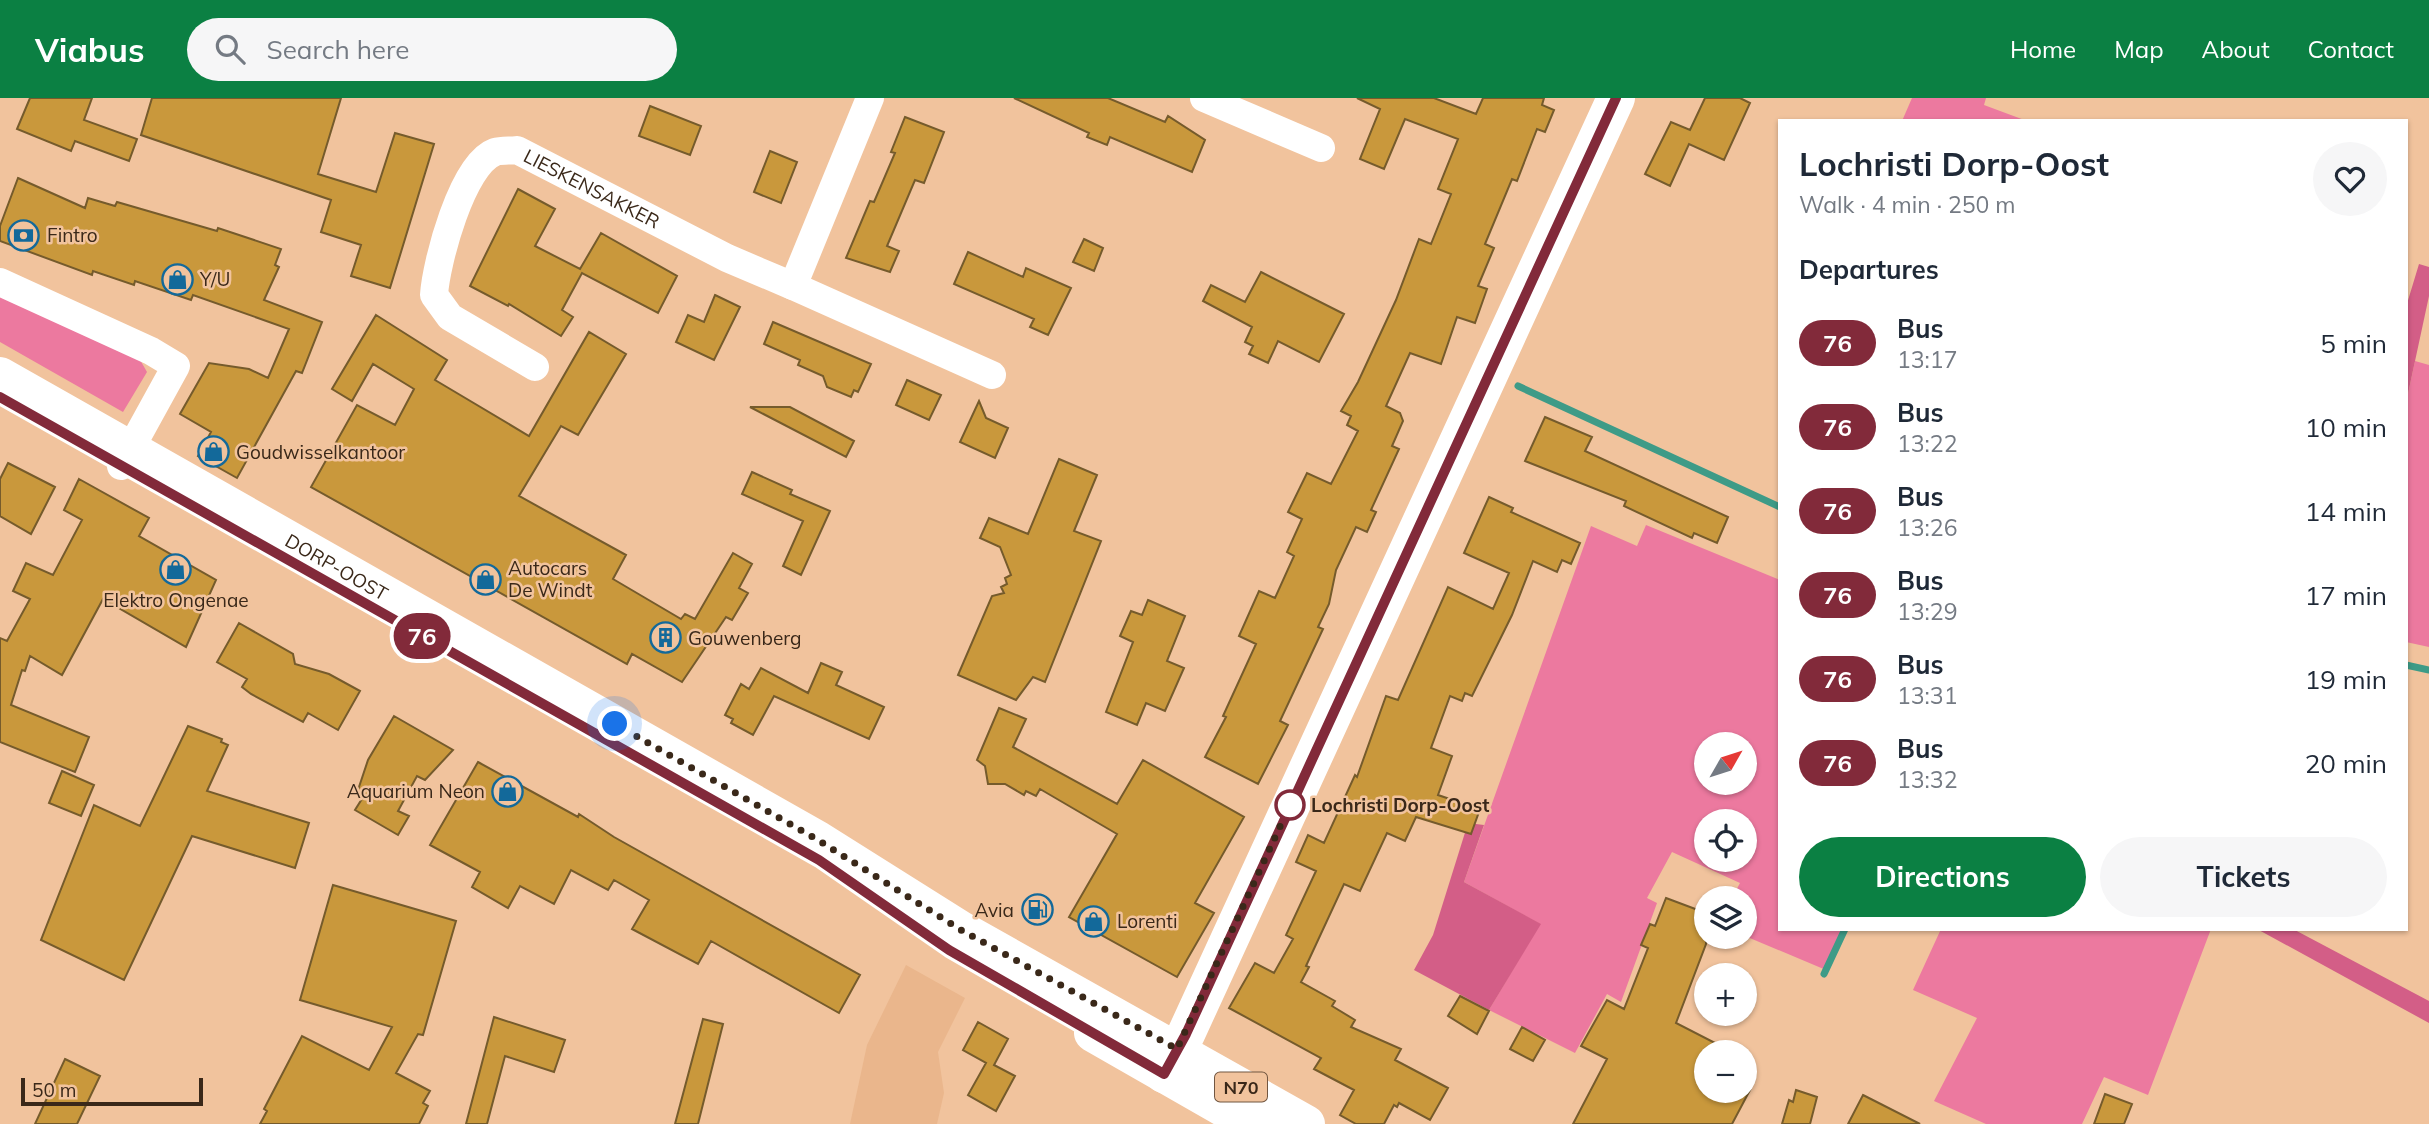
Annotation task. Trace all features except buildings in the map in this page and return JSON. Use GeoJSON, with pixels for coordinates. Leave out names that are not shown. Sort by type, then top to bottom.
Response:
{"type":"FeatureCollection","features":[{"type":"Feature","properties":{"kind":"main road"},"geometry":{"type":"LineString","coordinates":[[1170,1061],[1616,98]]}},
{"type":"Feature","properties":{"kind":"main road","name":"DORP-OOST"},"geometry":{"type":"LineString","coordinates":[[0,376],[126,458]]}},
{"type":"Feature","properties":{"kind":"main road","name":"DORP-OOST"},"geometry":{"type":"LineString","coordinates":[[0,397],[126,458],[818,840],[1170,1061],[1252,1124]]}},
{"type":"Feature","properties":{"kind":"main road","name":"DORP-OOST"},"geometry":{"type":"LineString","coordinates":[[1170,1061],[1306,1124]]}},
{"type":"Feature","properties":{"kind":"street"},"geometry":{"type":"LineString","coordinates":[[793,286],[870,98]]}},
{"type":"Feature","properties":{"kind":"street"},"geometry":{"type":"LineString","coordinates":[[1204,98],[1321,148]]}},
{"type":"Feature","properties":{"kind":"street","name":"LIESKENSAKKER"},"geometry":{"type":"LineString","coordinates":[[535,368],[450,317],[434,295],[436,271],[458,201],[478,167],[495,152],[517,150],[727,258],[992,375]]}},
{"type":"Feature","properties":{"kind":"street"},"geometry":{"type":"LineString","coordinates":[[0,282],[151,351],[176,366],[126,458]]}},
{"type":"Feature","properties":{"kind":"shaded area"},"geometry":{"type":"Polygon","coordinates":[[[1912,98],[1986,98],[1984,105],[2022,119],[1903,119],[1912,98]]]}},
{"type":"Feature","properties":{"kind":"shaded area"},"geometry":{"type":"Polygon","coordinates":[[[2419,264],[2429,267],[2429,296],[2408,394],[2408,300],[2419,264]]]}},
{"type":"Feature","properties":{"kind":"shaded area"},"geometry":{"type":"Polygon","coordinates":[[[0,296],[135,351],[147,372],[123,412],[0,342],[0,296]]]}},
{"type":"Feature","properties":{"kind":"shaded area"},"geometry":{"type":"Polygon","coordinates":[[[2415,361],[2429,365],[2429,647],[2408,642],[2408,394],[2415,361]]]}},
{"type":"Feature","properties":{"kind":"shaded area"},"geometry":{"type":"Polygon","coordinates":[[[1646,525],[1778,579],[1778,931],[1843,931],[1826,970],[1757,941],[1757,886],[1738,886],[1740,883],[1716,872],[1757,872],[1757,809],[1694,809],[1694,862],[1672,852],[1647,898],[1657,903],[1621,1002],[1607,994],[1575,1053],[1489,1010],[1540,924],[1464,882],[1591,526],[1637,546],[1646,525]]]}},
{"type":"Feature","properties":{"kind":"shaded area"},"geometry":{"type":"Polygon","coordinates":[[[1468,823],[1484,825],[1464,882],[1541,924],[1489,1010],[1414,970],[1433,935],[1468,823]]]}},
{"type":"Feature","properties":{"kind":"shaded area"},"geometry":{"type":"Polygon","coordinates":[[[1940,931],[2210,931],[2148,1095],[2104,1077],[2082,1124],[1986,1124],[1934,1101],[1977,1018],[1913,990],[1940,931]]]}},
{"type":"Feature","properties":{"kind":"shaded area"},"geometry":{"type":"Polygon","coordinates":[[[2261,931],[2297,931],[2429,1001],[2429,1023],[2261,931]]]}},
{"type":"Feature","properties":{"kind":"shaded area"},"geometry":{"type":"Polygon","coordinates":[[[906,965],[965,998],[938,1052],[944,1093],[937,1124],[850,1124],[867,1045],[906,965]]]}},
{"type":"Feature","properties":{"kind":"waterway"},"geometry":{"type":"LineString","coordinates":[[1518,386],[1778,506]]}},
{"type":"Feature","properties":{"kind":"waterway"},"geometry":{"type":"LineString","coordinates":[[2408,665],[2429,670]]}},
{"type":"Feature","properties":{"kind":"waterway"},"geometry":{"type":"LineString","coordinates":[[1824,974],[1844,931]]}},
{"type":"Feature","properties":{"kind":"bus line","name":"76"},"geometry":{"type":"LineString","coordinates":[[0,397],[819,860],[949,950],[1164,1074],[1186,1034],[1616,98]]}},
{"type":"Feature","properties":{"kind":"place","name":"Fintro"},"geometry":{"type":"Point","coordinates":[24,235]}},
{"type":"Feature","properties":{"kind":"place","name":"Y/U"},"geometry":{"type":"Point","coordinates":[177,279]}},
{"type":"Feature","properties":{"kind":"place","name":"Goudwisselkantoor"},"geometry":{"type":"Point","coordinates":[213,452]}},
{"type":"Feature","properties":{"kind":"place","name":"Elektro Ongenae"},"geometry":{"type":"Point","coordinates":[176,569]}},
{"type":"Feature","properties":{"kind":"place","name":"Autocars De Windt"},"geometry":{"type":"Point","coordinates":[485,579]}},
{"type":"Feature","properties":{"kind":"place","name":"Gouwenberg"},"geometry":{"type":"Point","coordinates":[665,638]}},
{"type":"Feature","properties":{"kind":"place","name":"Aquarium Neon"},"geometry":{"type":"Point","coordinates":[508,791]}},
{"type":"Feature","properties":{"kind":"place","name":"Lochristi Dorp-Oost"},"geometry":{"type":"Point","coordinates":[1290,805]}},
{"type":"Feature","properties":{"kind":"place","name":"Avia"},"geometry":{"type":"Point","coordinates":[1037,910]}},
{"type":"Feature","properties":{"kind":"place","name":"Lorenti"},"geometry":{"type":"Point","coordinates":[1094,921]}},
{"type":"Feature","properties":{"kind":"route"},"geometry":{"type":"LineString","coordinates":[[615,724],[818,840],[961,930],[1177,1049],[1290,805]]}}]}
